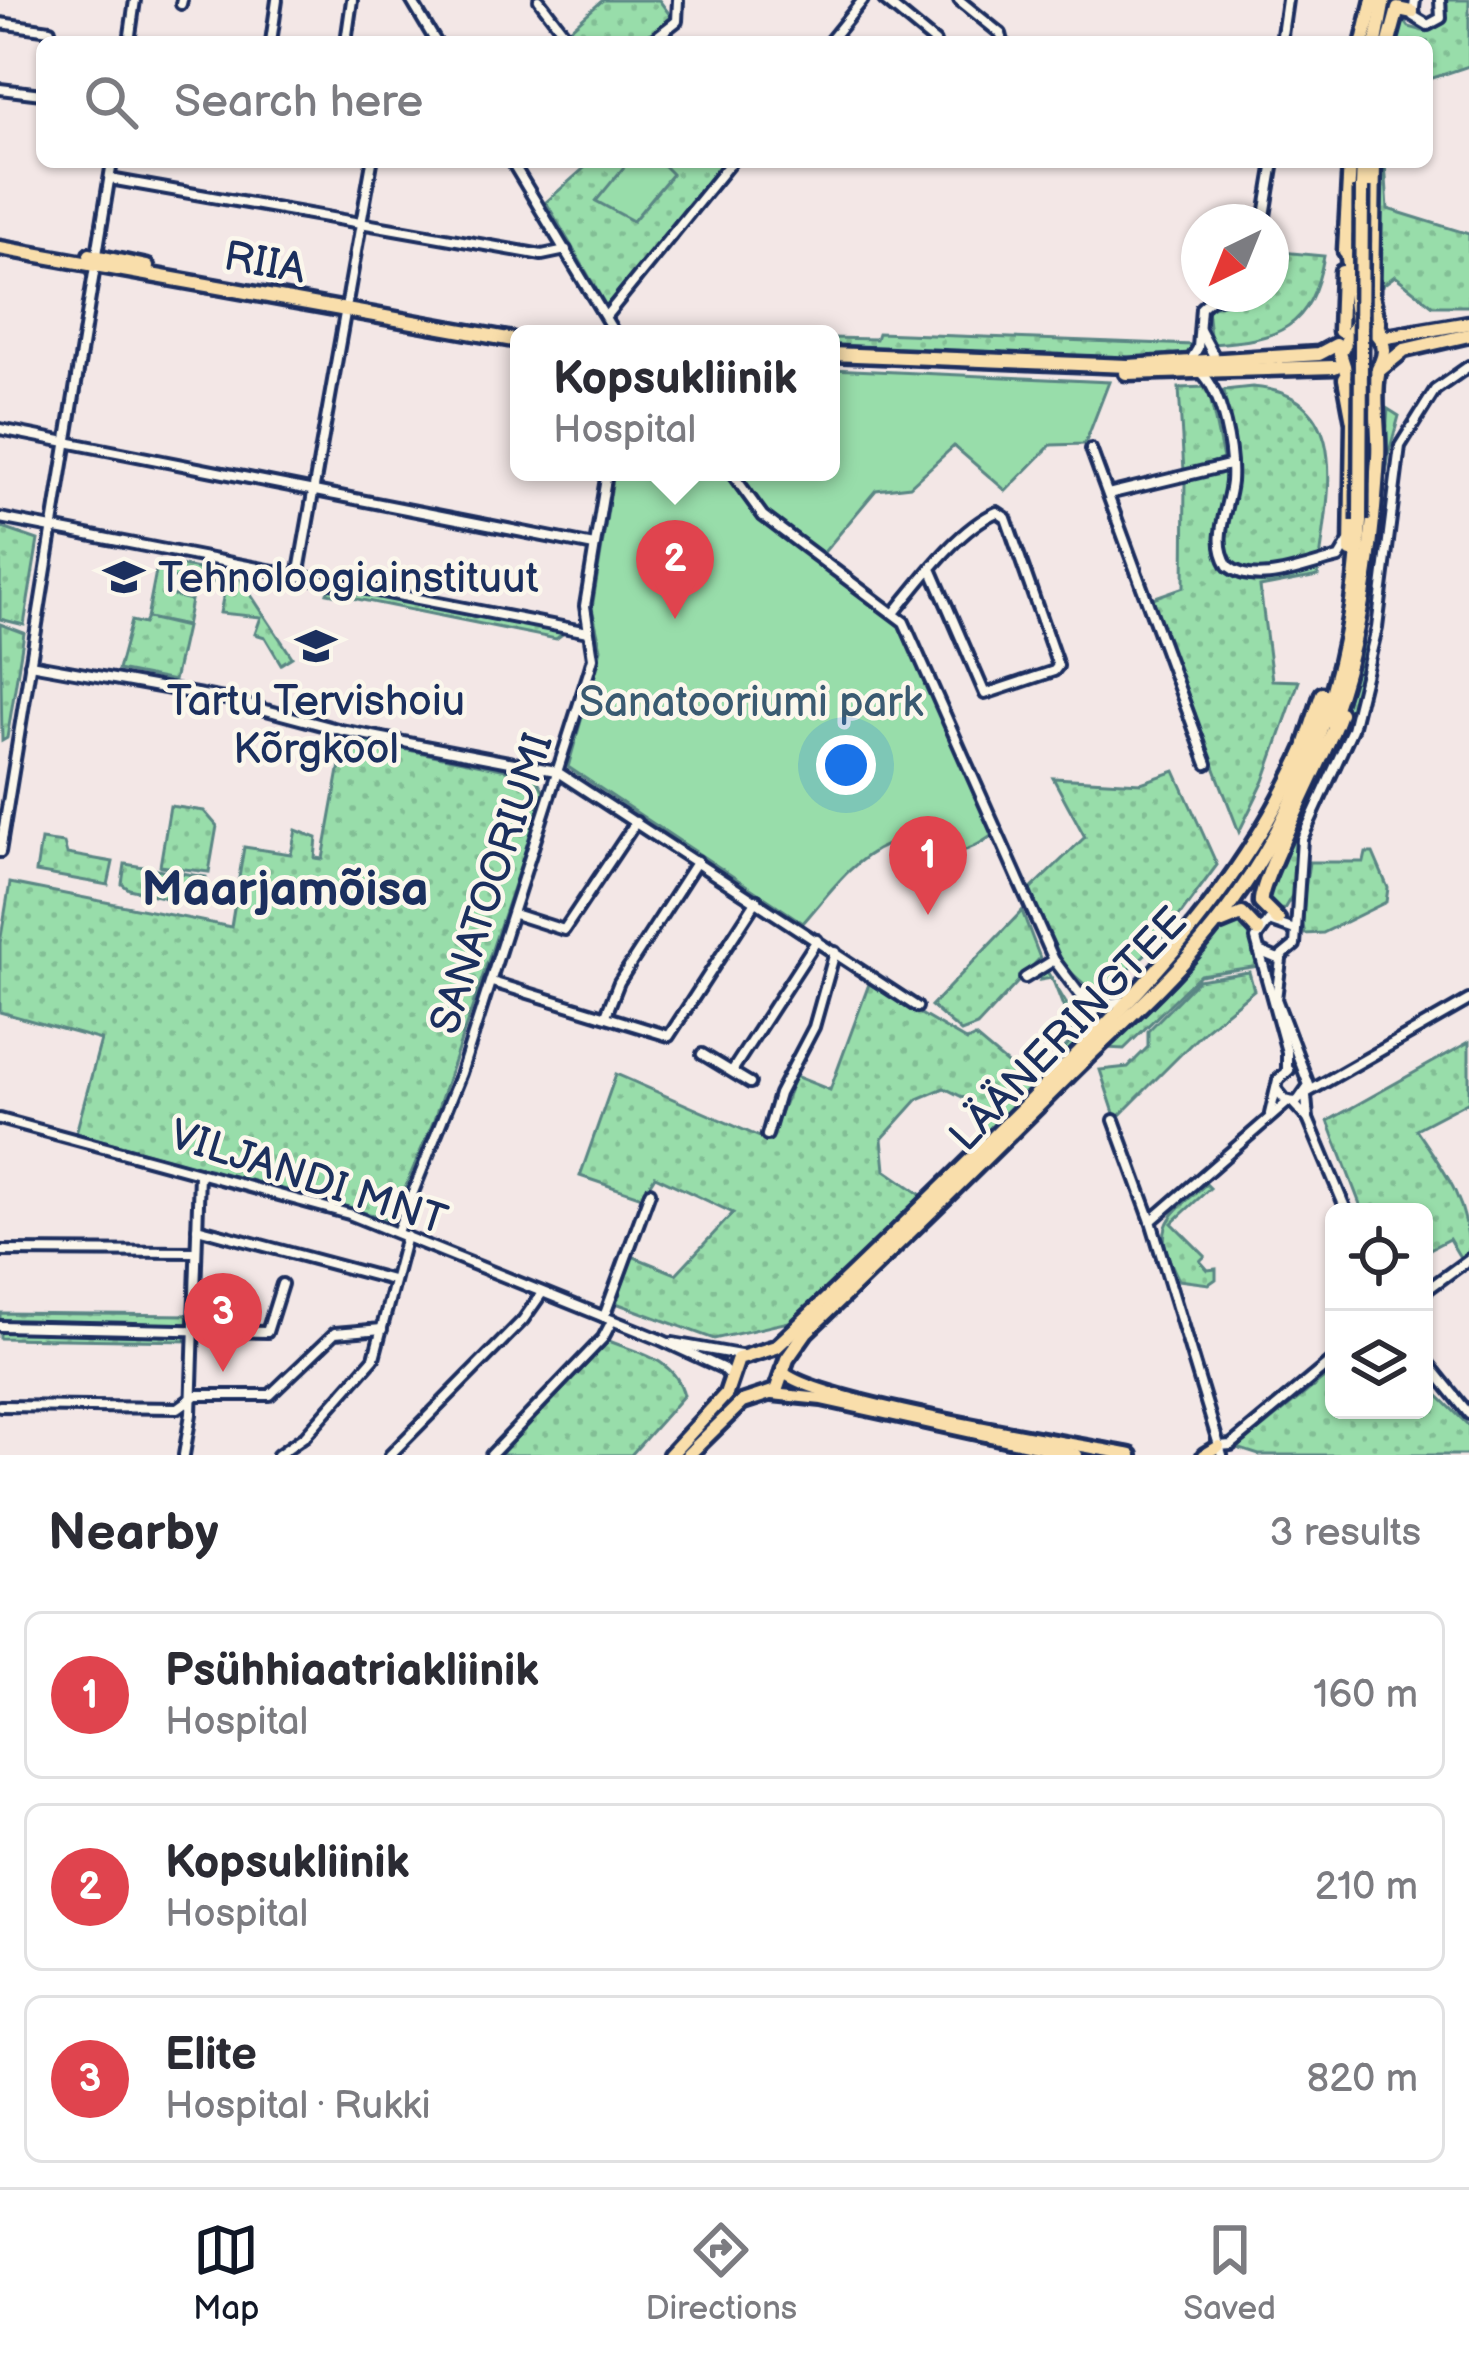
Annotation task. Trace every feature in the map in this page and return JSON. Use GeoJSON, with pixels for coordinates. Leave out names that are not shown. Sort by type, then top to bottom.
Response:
{"type":"FeatureCollection","features":[{"type":"Feature","properties":{"kind":"highway"},"geometry":{"type":"LineString","coordinates":[[1363,0],[1372,36]]}},
{"type":"Feature","properties":{"kind":"highway"},"geometry":{"type":"LineString","coordinates":[[1374,36],[1380,0]]}},
{"type":"Feature","properties":{"kind":"highway"},"geometry":{"type":"LineString","coordinates":[[1378,36],[1398,9],[1414,6]]}},
{"type":"Feature","properties":{"kind":"highway"},"geometry":{"type":"LineString","coordinates":[[1338,368],[1348,330],[1350,168]]}},
{"type":"Feature","properties":{"kind":"highway","name":"LÄÄNERINGTEE"},"geometry":{"type":"LineString","coordinates":[[772,1394],[806,1333],[1214,927],[1255,870],[1296,795],[1332,687],[1353,592],[1363,168]]}},
{"type":"Feature","properties":{"kind":"highway"},"geometry":{"type":"LineString","coordinates":[[1374,168],[1371,284],[1389,362]]}},
{"type":"Feature","properties":{"kind":"highway","name":"RIIA"},"geometry":{"type":"LineString","coordinates":[[0,245],[510,336]]}},
{"type":"Feature","properties":{"kind":"highway"},"geometry":{"type":"LineString","coordinates":[[1375,380],[1404,350],[1469,323]]}},
{"type":"Feature","properties":{"kind":"highway"},"geometry":{"type":"LineString","coordinates":[[1297,767],[1332,660],[1351,558],[1353,422],[1338,368],[1348,330]]}},
{"type":"Feature","properties":{"kind":"highway"},"geometry":{"type":"LineString","coordinates":[[1297,360],[1348,330],[1421,341],[1469,335]]}},
{"type":"Feature","properties":{"kind":"highway"},"geometry":{"type":"LineString","coordinates":[[1278,920],[1262,906],[1262,882],[1323,763],[1363,606],[1378,461],[1375,380],[1385,339]]}},
{"type":"Feature","properties":{"kind":"highway"},"geometry":{"type":"LineString","coordinates":[[1375,380],[1421,341]]}},
{"type":"Feature","properties":{"kind":"highway"},"geometry":{"type":"LineString","coordinates":[[840,359],[1225,365],[1297,360],[1375,380]]}},
{"type":"Feature","properties":{"kind":"highway"},"geometry":{"type":"LineString","coordinates":[[840,359],[1202,372],[1225,365]]}},
{"type":"Feature","properties":{"kind":"highway"},"geometry":{"type":"LineString","coordinates":[[1296,795],[1320,750],[1348,672]]}},
{"type":"Feature","properties":{"kind":"highway","name":"LÄÄNERINGTEE"},"geometry":{"type":"LineString","coordinates":[[765,1351],[791,1333],[1096,1036],[1228,887],[1297,767],[1332,687]]}},
{"type":"Feature","properties":{"kind":"highway"},"geometry":{"type":"LineString","coordinates":[[1214,927],[1239,914],[1258,931]]}},
{"type":"Feature","properties":{"kind":"highway"},"geometry":{"type":"LineString","coordinates":[[670,1455],[717,1407],[742,1354],[765,1351],[782,1371]]}},
{"type":"Feature","properties":{"kind":"highway"},"geometry":{"type":"LineString","coordinates":[[733,1379],[739,1391],[753,1399]]}},
{"type":"Feature","properties":{"kind":"highway"},"geometry":{"type":"LineString","coordinates":[[688,1455],[742,1402],[772,1394]]}},
{"type":"Feature","properties":{"kind":"main road"},"geometry":{"type":"LineString","coordinates":[[782,1371],[803,1385],[859,1399],[1131,1455]]}},
{"type":"Feature","properties":{"kind":"main road"},"geometry":{"type":"LineString","coordinates":[[772,1394],[822,1400],[1077,1455]]}},
{"type":"Feature","properties":{"kind":"street"},"geometry":{"type":"LineString","coordinates":[[130,36],[135,0]]}},
{"type":"Feature","properties":{"kind":"street"},"geometry":{"type":"LineString","coordinates":[[272,36],[277,0]]}},
{"type":"Feature","properties":{"kind":"street"},"geometry":{"type":"LineString","coordinates":[[347,36],[352,0]]}},
{"type":"Feature","properties":{"kind":"street"},"geometry":{"type":"LineString","coordinates":[[411,0],[432,36]]}},
{"type":"Feature","properties":{"kind":"street"},"geometry":{"type":"LineString","coordinates":[[539,0],[566,36]]}},
{"type":"Feature","properties":{"kind":"street"},"geometry":{"type":"LineString","coordinates":[[657,36],[676,21],[677,0]]}},
{"type":"Feature","properties":{"kind":"street"},"geometry":{"type":"LineString","coordinates":[[834,36],[863,0]]}},
{"type":"Feature","properties":{"kind":"street"},"geometry":{"type":"LineString","coordinates":[[884,0],[928,36]]}},
{"type":"Feature","properties":{"kind":"street"},"geometry":{"type":"LineString","coordinates":[[959,0],[1002,36]]}},
{"type":"Feature","properties":{"kind":"street"},"geometry":{"type":"LineString","coordinates":[[1282,36],[1288,0]]}},
{"type":"Feature","properties":{"kind":"street"},"geometry":{"type":"LineString","coordinates":[[1414,6],[1418,22],[1433,24],[1443,13],[1440,0]]}},
{"type":"Feature","properties":{"kind":"street"},"geometry":{"type":"LineString","coordinates":[[0,23],[50,30],[51,36]]}},
{"type":"Feature","properties":{"kind":"street"},"geometry":{"type":"LineString","coordinates":[[0,89],[36,93]]}},
{"type":"Feature","properties":{"kind":"street"},"geometry":{"type":"LineString","coordinates":[[0,852],[111,168]]}},
{"type":"Feature","properties":{"kind":"street"},"geometry":{"type":"LineString","coordinates":[[298,577],[371,168]]}},
{"type":"Feature","properties":{"kind":"street"},"geometry":{"type":"LineString","coordinates":[[516,168],[610,325]]}},
{"type":"Feature","properties":{"kind":"street"},"geometry":{"type":"LineString","coordinates":[[606,316],[726,168]]}},
{"type":"Feature","properties":{"kind":"street"},"geometry":{"type":"LineString","coordinates":[[1267,204],[1273,168]]}},
{"type":"Feature","properties":{"kind":"street"},"geometry":{"type":"LineString","coordinates":[[110,179],[542,255],[566,250]]}},
{"type":"Feature","properties":{"kind":"street"},"geometry":{"type":"LineString","coordinates":[[1188,364],[1196,353],[1201,312]]}},
{"type":"Feature","properties":{"kind":"street"},"geometry":{"type":"LineString","coordinates":[[1200,328],[1208,351],[1225,365],[1219,404],[1230,464],[1220,549],[1228,566],[1250,578],[1344,556],[1355,520]]}},
{"type":"Feature","properties":{"kind":"street"},"geometry":{"type":"LineString","coordinates":[[1343,1203],[1308,1119],[1305,1075],[1276,999],[1282,958],[1294,945],[1302,839],[1352,729],[1377,628],[1400,446],[1435,390],[1469,367]]}},
{"type":"Feature","properties":{"kind":"street"},"geometry":{"type":"LineString","coordinates":[[1202,372],[1219,404]]}},
{"type":"Feature","properties":{"kind":"street"},"geometry":{"type":"LineString","coordinates":[[0,429],[594,546]]}},
{"type":"Feature","properties":{"kind":"street"},"geometry":{"type":"LineString","coordinates":[[1091,449],[1207,764]]}},
{"type":"Feature","properties":{"kind":"street"},"geometry":{"type":"LineString","coordinates":[[1108,494],[1230,464]]}},
{"type":"Feature","properties":{"kind":"street","name":"SANATOORIUMI"},"geometry":{"type":"LineString","coordinates":[[278,1455],[305,1436],[374,1358],[401,1234],[492,982],[592,658],[585,606],[605,481]]}},
{"type":"Feature","properties":{"kind":"street"},"geometry":{"type":"LineString","coordinates":[[738,481],[763,516],[895,612],[909,632],[1054,960],[1094,1013],[1096,1036]]}},
{"type":"Feature","properties":{"kind":"street"},"geometry":{"type":"LineString","coordinates":[[895,612],[932,571],[988,516],[997,512],[1006,518],[1058,666],[985,694],[932,571]]}},
{"type":"Feature","properties":{"kind":"street"},"geometry":{"type":"LineString","coordinates":[[0,518],[588,632]]}},
{"type":"Feature","properties":{"kind":"street"},"geometry":{"type":"LineString","coordinates":[[30,664],[225,699],[341,730],[556,771],[917,1007]]}},
{"type":"Feature","properties":{"kind":"street"},"geometry":{"type":"LineString","coordinates":[[514,914],[564,930],[636,822]]}},
{"type":"Feature","properties":{"kind":"street"},"geometry":{"type":"LineString","coordinates":[[607,1015],[619,982],[698,861]]}},
{"type":"Feature","properties":{"kind":"street"},"geometry":{"type":"LineString","coordinates":[[1269,1114],[1289,1058],[1259,951],[1258,931],[1278,920],[1298,893]]}},
{"type":"Feature","properties":{"kind":"street"},"geometry":{"type":"LineString","coordinates":[[492,982],[669,1036],[757,900]]}},
{"type":"Feature","properties":{"kind":"street"},"geometry":{"type":"LineString","coordinates":[[1278,920],[1293,930]]}},
{"type":"Feature","properties":{"kind":"street"},"geometry":{"type":"LineString","coordinates":[[732,1071],[818,940]]}},
{"type":"Feature","properties":{"kind":"street"},"geometry":{"type":"LineString","coordinates":[[1259,951],[1282,958]]}},
{"type":"Feature","properties":{"kind":"street"},"geometry":{"type":"LineString","coordinates":[[766,1135],[779,1094],[814,1027],[835,952]]}},
{"type":"Feature","properties":{"kind":"street"},"geometry":{"type":"LineString","coordinates":[[1025,978],[1054,960]]}},
{"type":"Feature","properties":{"kind":"street"},"geometry":{"type":"LineString","coordinates":[[1069,979],[1102,1005],[1134,997]]}},
{"type":"Feature","properties":{"kind":"street"},"geometry":{"type":"LineString","coordinates":[[1151,1220],[1269,1114],[1469,1000]]}},
{"type":"Feature","properties":{"kind":"street"},"geometry":{"type":"LineString","coordinates":[[702,1054],[750,1083]]}},
{"type":"Feature","properties":{"kind":"street"},"geometry":{"type":"LineString","coordinates":[[1287,1071],[1336,1075]]}},
{"type":"Feature","properties":{"kind":"street"},"geometry":{"type":"LineString","coordinates":[[1277,1090],[1308,1119]]}},
{"type":"Feature","properties":{"kind":"street","name":"VILJANDI MNT"},"geometry":{"type":"LineString","coordinates":[[0,1119],[401,1234],[659,1340],[722,1368],[733,1379]]}},
{"type":"Feature","properties":{"kind":"street"},"geometry":{"type":"LineString","coordinates":[[1114,1120],[1151,1220],[1214,1453],[1232,1445],[1325,1367]]}},
{"type":"Feature","properties":{"kind":"street"},"geometry":{"type":"LineString","coordinates":[[184,1455],[191,1400],[199,1174]]}},
{"type":"Feature","properties":{"kind":"street"},"geometry":{"type":"LineString","coordinates":[[491,1455],[607,1334],[650,1192]]}},
{"type":"Feature","properties":{"kind":"street"},"geometry":{"type":"LineString","coordinates":[[197,1228],[392,1280]]}},
{"type":"Feature","properties":{"kind":"street"},"geometry":{"type":"LineString","coordinates":[[0,1251],[196,1252]]}},
{"type":"Feature","properties":{"kind":"street"},"geometry":{"type":"LineString","coordinates":[[1433,1285],[1469,1259]]}},
{"type":"Feature","properties":{"kind":"street"},"geometry":{"type":"LineString","coordinates":[[0,1326],[267,1332],[282,1284]]}},
{"type":"Feature","properties":{"kind":"street"},"geometry":{"type":"LineString","coordinates":[[390,1455],[523,1320],[542,1293]]}},
{"type":"Feature","properties":{"kind":"street"},"geometry":{"type":"LineString","coordinates":[[0,1406],[178,1408],[196,1395],[270,1395],[334,1334],[382,1329]]}},
{"type":"Feature","properties":{"kind":"street","name":"VILJANDI MNT"},"geometry":{"type":"LineString","coordinates":[[659,1340],[742,1354]]}},
{"type":"Feature","properties":{"kind":"street"},"geometry":{"type":"LineString","coordinates":[[1433,1369],[1469,1414]]}},
{"type":"Feature","properties":{"kind":"green space"},"geometry":{"type":"Polygon","coordinates":[[[603,0],[659,0],[673,19],[651,36],[574,36],[569,30],[603,0]]]}},
{"type":"Feature","properties":{"kind":"green space"},"geometry":{"type":"Polygon","coordinates":[[[1447,0],[1469,0],[1469,66],[1433,78],[1433,36],[1393,36],[1401,16],[1409,27],[1427,32],[1445,23],[1447,0]]]}},
{"type":"Feature","properties":{"kind":"green space"},"geometry":{"type":"Polygon","coordinates":[[[584,168],[718,168],[606,306],[546,202],[584,168]]]}},
{"type":"Feature","properties":{"kind":"green space"},"geometry":{"type":"Polygon","coordinates":[[[623,168],[666,168],[672,174],[633,221],[596,201],[623,168]]]}},
{"type":"Feature","properties":{"kind":"green space"},"geometry":{"type":"Polygon","coordinates":[[[1376,168],[1385,168],[1388,209],[1469,234],[1469,306],[1433,306],[1395,276],[1376,290],[1376,168]]]}},
{"type":"Feature","properties":{"kind":"green space"},"geometry":{"type":"Polygon","coordinates":[[[1289,253],[1324,256],[1310,300],[1288,326],[1256,339],[1211,344],[1207,312],[1289,312],[1289,253]]]}},
{"type":"Feature","properties":{"kind":"green space"},"geometry":{"type":"Polygon","coordinates":[[[878,333],[1193,345],[1194,350],[1178,358],[1010,358],[840,345],[840,338],[876,339],[878,333]]]}},
{"type":"Feature","properties":{"kind":"green space","name":"Sanatooriumi park"},"geometry":{"type":"Polygon","coordinates":[[[840,369],[1109,382],[1085,444],[1051,445],[1006,491],[954,446],[910,486],[876,490],[820,557],[896,617],[994,834],[959,852],[901,842],[874,851],[851,869],[803,923],[568,767],[601,649],[592,608],[613,481],[840,481],[840,369]]]}},
{"type":"Feature","properties":{"kind":"green space"},"geometry":{"type":"Polygon","coordinates":[[[1208,387],[1223,459],[1184,472],[1179,388],[1208,387]]]}},
{"type":"Feature","properties":{"kind":"green space"},"geometry":{"type":"Polygon","coordinates":[[[1252,387],[1286,394],[1308,409],[1322,430],[1329,485],[1318,576],[1260,587],[1272,680],[1299,681],[1264,781],[1239,832],[1150,599],[1184,587],[1185,481],[1235,469],[1224,390],[1252,387]]]}},
{"type":"Feature","properties":{"kind":"green space"},"geometry":{"type":"Polygon","coordinates":[[[1388,409],[1399,416],[1389,452],[1355,706],[1300,832],[1293,894],[1284,909],[1274,910],[1265,900],[1270,880],[1332,748],[1356,666],[1371,580],[1388,409]]]}},
{"type":"Feature","properties":{"kind":"green space"},"geometry":{"type":"Polygon","coordinates":[[[0,527],[38,540],[24,625],[0,619],[0,527]]]}},
{"type":"Feature","properties":{"kind":"green space"},"geometry":{"type":"Polygon","coordinates":[[[158,561],[218,573],[216,583],[206,581],[203,586],[201,580],[179,575],[176,580],[164,573],[163,593],[191,600],[186,626],[148,618],[186,627],[174,681],[118,670],[131,621],[144,624],[147,618],[158,561]]]}},
{"type":"Feature","properties":{"kind":"green space"},"geometry":{"type":"Polygon","coordinates":[[[228,574],[241,580],[292,657],[281,664],[265,637],[255,634],[261,617],[220,613],[228,574]]]}},
{"type":"Feature","properties":{"kind":"green space"},"geometry":{"type":"Polygon","coordinates":[[[330,586],[565,632],[556,639],[327,593],[330,586]]]}},
{"type":"Feature","properties":{"kind":"green space"},"geometry":{"type":"Polygon","coordinates":[[[0,624],[24,633],[7,738],[2,741],[0,624]]]}},
{"type":"Feature","properties":{"kind":"green space"},"geometry":{"type":"Polygon","coordinates":[[[345,737],[535,776],[545,793],[434,1120],[391,1220],[76,1133],[101,1040],[0,1012],[0,943],[10,883],[231,927],[244,847],[291,854],[296,830],[317,838],[315,858],[323,859],[345,737]]]}},
{"type":"Feature","properties":{"kind":"green space"},"geometry":{"type":"Polygon","coordinates":[[[1175,771],[1217,865],[1166,934],[1100,998],[1065,967],[1029,891],[1085,837],[1053,778],[1141,783],[1175,771]]]}},
{"type":"Feature","properties":{"kind":"green space"},"geometry":{"type":"Polygon","coordinates":[[[170,806],[204,811],[217,826],[209,872],[160,866],[170,806]]]}},
{"type":"Feature","properties":{"kind":"green space"},"geometry":{"type":"Polygon","coordinates":[[[41,840],[64,843],[67,854],[113,862],[108,885],[36,872],[41,840]]]}},
{"type":"Feature","properties":{"kind":"green space"},"geometry":{"type":"Polygon","coordinates":[[[1366,853],[1373,853],[1388,888],[1386,902],[1323,933],[1305,934],[1301,917],[1309,862],[1364,862],[1366,853]]]}},
{"type":"Feature","properties":{"kind":"green space"},"geometry":{"type":"Polygon","coordinates":[[[125,864],[206,877],[206,901],[199,906],[129,889],[122,884],[125,864]]]}},
{"type":"Feature","properties":{"kind":"green space"},"geometry":{"type":"Polygon","coordinates":[[[1022,911],[1040,958],[977,1026],[961,1032],[931,1006],[1022,911]]]}},
{"type":"Feature","properties":{"kind":"green space"},"geometry":{"type":"Polygon","coordinates":[[[1239,920],[1253,933],[1259,966],[1200,975],[1124,1049],[1105,1048],[1163,996],[1228,923],[1239,920]]]}},
{"type":"Feature","properties":{"kind":"green space"},"geometry":{"type":"Polygon","coordinates":[[[1249,972],[1254,990],[1207,1028],[1116,1119],[1100,1070],[1128,1067],[1148,1047],[1148,1031],[1198,980],[1249,972]]]}},
{"type":"Feature","properties":{"kind":"green space"},"geometry":{"type":"Polygon","coordinates":[[[1054,983],[1085,1035],[983,1139],[985,1131],[966,1099],[944,1088],[918,1099],[882,1139],[885,1170],[924,1197],[789,1322],[714,1339],[616,1303],[632,1256],[676,1274],[733,1213],[655,1176],[642,1197],[580,1176],[616,1074],[769,1141],[795,1076],[830,1090],[869,984],[967,1041],[975,1037],[1031,1084],[1075,1037],[1054,983]]]}},
{"type":"Feature","properties":{"kind":"green space"},"geometry":{"type":"Polygon","coordinates":[[[1469,1042],[1469,1101],[1416,1129],[1460,1202],[1469,1253],[1461,1259],[1449,1239],[1433,1247],[1433,1203],[1360,1203],[1328,1121],[1469,1042]]]}},
{"type":"Feature","properties":{"kind":"green space"},"geometry":{"type":"Polygon","coordinates":[[[1206,1184],[1210,1188],[1172,1223],[1205,1256],[1200,1261],[1208,1270],[1216,1269],[1216,1279],[1209,1284],[1179,1280],[1164,1236],[1172,1216],[1206,1184]]]}},
{"type":"Feature","properties":{"kind":"green space"},"geometry":{"type":"Polygon","coordinates":[[[0,1313],[191,1315],[191,1341],[0,1338],[0,1313]]]}},
{"type":"Feature","properties":{"kind":"green space"},"geometry":{"type":"Polygon","coordinates":[[[609,1341],[665,1366],[684,1395],[631,1455],[500,1455],[609,1341]]]}},
{"type":"Feature","properties":{"kind":"green space"},"geometry":{"type":"Polygon","coordinates":[[[1325,1377],[1325,1419],[1433,1419],[1433,1391],[1469,1426],[1469,1455],[1259,1455],[1237,1448],[1325,1377]]]}},
{"type":"Feature","properties":{"kind":"place","name":"Tehnoloogiainstituut"},"geometry":{"type":"Point","coordinates":[124,577]}},
{"type":"Feature","properties":{"kind":"place","name":"Kopsukliinik"},"geometry":{"type":"Point","coordinates":[675,619]}},
{"type":"Feature","properties":{"kind":"place","name":"Tartu Tervishoiu Kõrgkool"},"geometry":{"type":"Point","coordinates":[316,646]}},
{"type":"Feature","properties":{"kind":"place","name":"Psühhiaatriakliinik"},"geometry":{"type":"Point","coordinates":[928,915]}},
{"type":"Feature","properties":{"kind":"place","name":"Elite"},"geometry":{"type":"Point","coordinates":[223,1372]}},
{"type":"Feature","properties":{"kind":"district","name":"Maarjamõisa"},"geometry":{"type":"Point","coordinates":[285,888]}}]}
